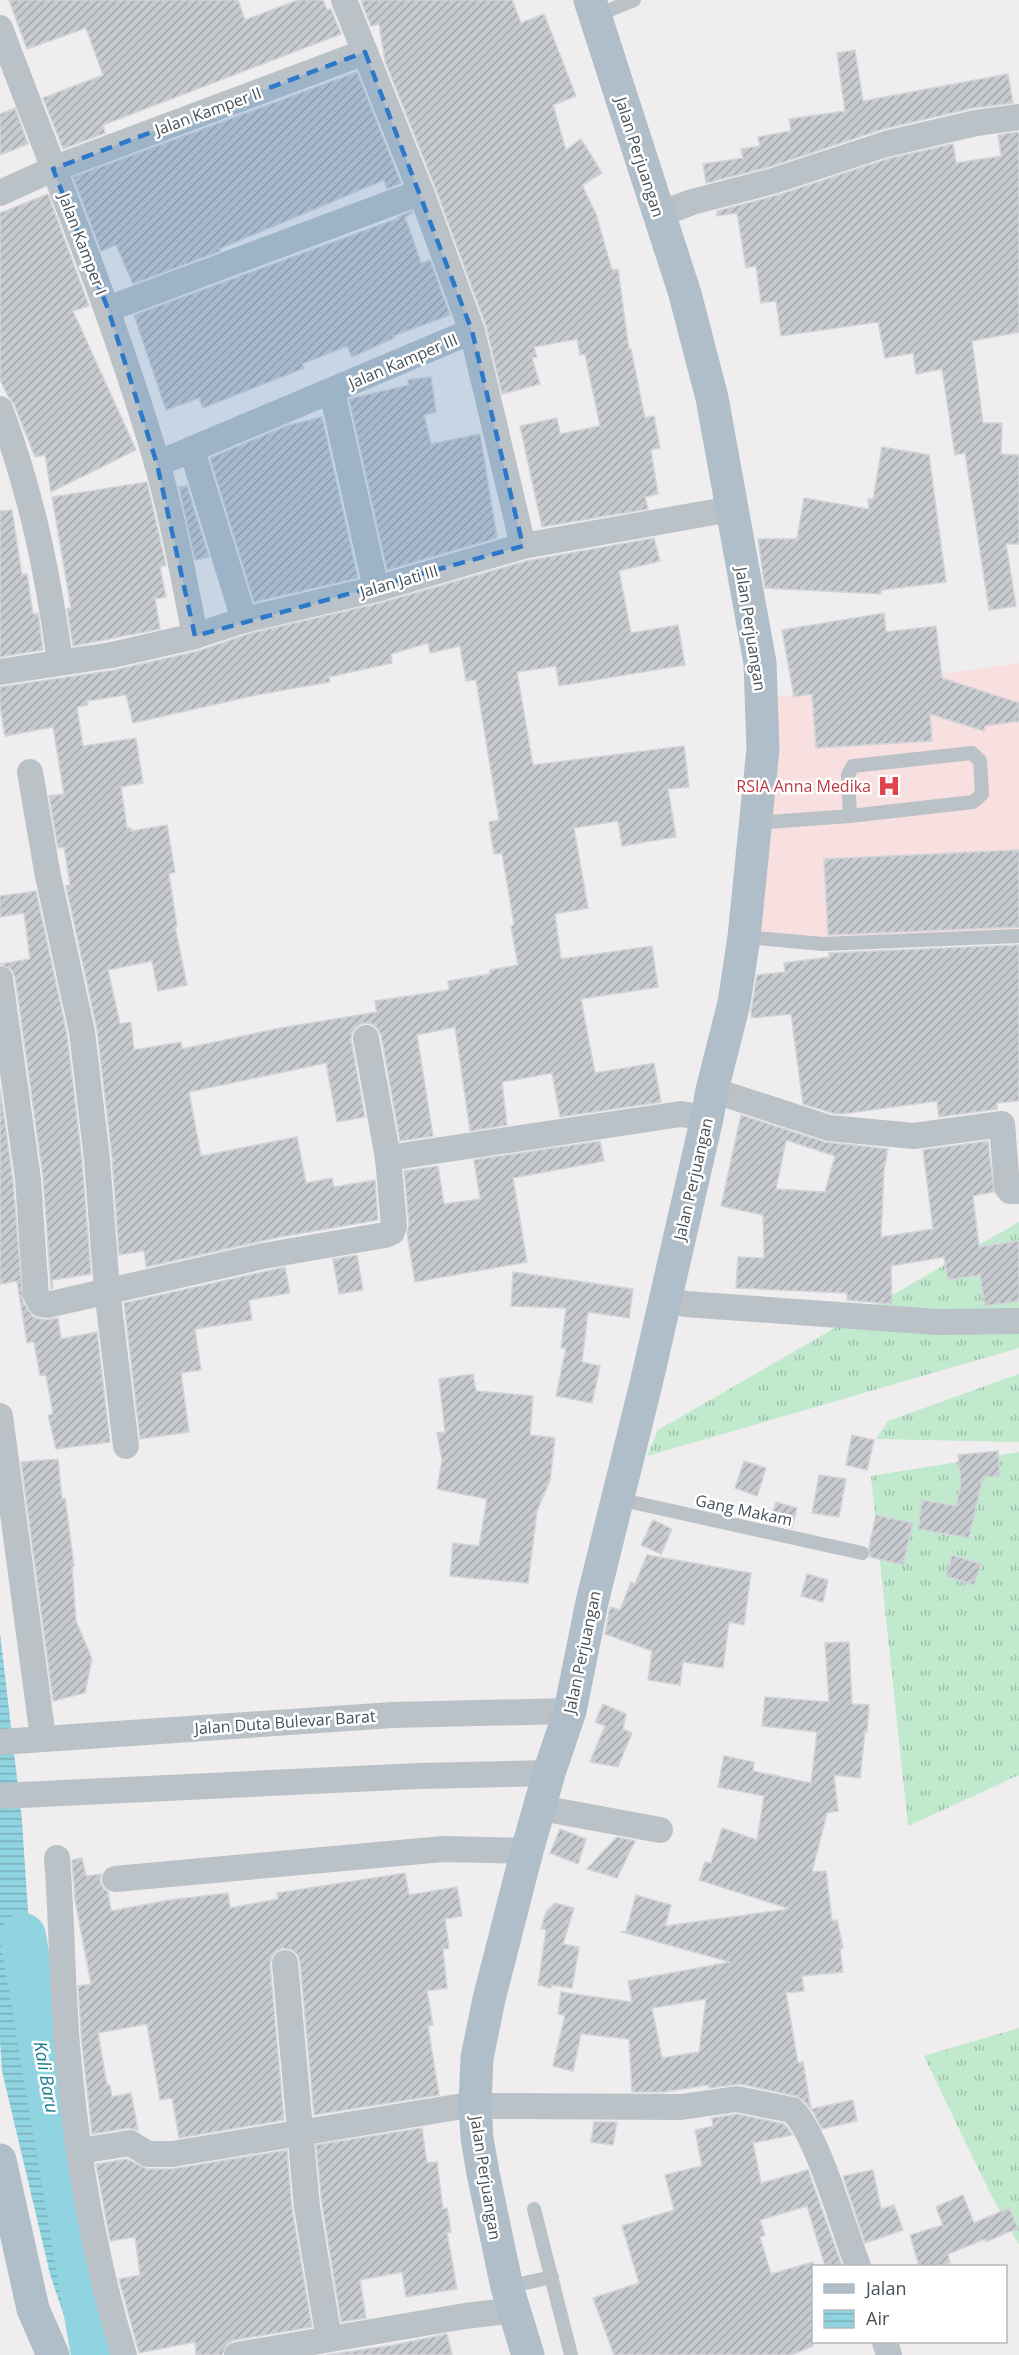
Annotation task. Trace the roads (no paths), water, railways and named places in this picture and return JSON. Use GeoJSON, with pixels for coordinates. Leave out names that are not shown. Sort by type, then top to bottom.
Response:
{"type":"FeatureCollection","features":[{"type":"Feature","properties":{"kind":"main road","name":"Jalan Perjuangan"},"geometry":{"type":"LineString","coordinates":[[528,2355],[511,2295],[477,2139],[475,2104],[477,2058],[489,1999],[527,1851],[541,1808],[549,1773],[570,1711],[592,1602],[666,1300],[709,1104],[734,1003],[744,937],[763,749],[760,663],[712,398],[685,294],[593,8]]}},
{"type":"Feature","properties":{"kind":"main road"},"geometry":{"type":"LineString","coordinates":[[0,2160],[33,2309],[53,2355]]}},
{"type":"Feature","properties":{"kind":"street"},"geometry":{"type":"LineString","coordinates":[[344,0],[365,52]]}},
{"type":"Feature","properties":{"kind":"street","name":"Jalan Kamper I"},"geometry":{"type":"LineString","coordinates":[[0,28],[108,309],[157,464],[195,636]]}},
{"type":"Feature","properties":{"kind":"street","name":"Jalan Kamper II"},"geometry":{"type":"LineString","coordinates":[[0,193],[53,169],[365,52]]}},
{"type":"Feature","properties":{"kind":"street","name":"Jalan Kamper III"},"geometry":{"type":"LineString","coordinates":[[157,464],[472,331],[421,192],[365,52]]}},
{"type":"Feature","properties":{"kind":"street"},"geometry":{"type":"LineString","coordinates":[[658,215],[692,202],[773,181],[886,144],[976,123],[1019,117]]}},
{"type":"Feature","properties":{"kind":"street"},"geometry":{"type":"LineString","coordinates":[[108,309],[421,192]]}},
{"type":"Feature","properties":{"kind":"street"},"geometry":{"type":"LineString","coordinates":[[472,331],[523,546]]}},
{"type":"Feature","properties":{"kind":"street"},"geometry":{"type":"LineString","coordinates":[[332,391],[376,589]]}},
{"type":"Feature","properties":{"kind":"street"},"geometry":{"type":"LineString","coordinates":[[0,409],[17,455],[37,528],[50,588],[60,661]]}},
{"type":"Feature","properties":{"kind":"street"},"geometry":{"type":"LineString","coordinates":[[192,450],[244,620]]}},
{"type":"Feature","properties":{"kind":"street","name":"Jalan Jati III"},"geometry":{"type":"LineString","coordinates":[[0,672],[60,661],[112,655],[195,636],[244,620],[376,589],[523,546],[731,509]]}},
{"type":"Feature","properties":{"kind":"street"},"geometry":{"type":"LineString","coordinates":[[30,772],[47,871],[82,1032],[97,1159],[107,1290],[126,1446]]}},
{"type":"Feature","properties":{"kind":"street"},"geometry":{"type":"LineString","coordinates":[[0,979],[28,1179],[36,1295],[38,1301],[47,1305],[263,1256],[392,1232],[394,1226],[388,1158],[366,1038]]}},
{"type":"Feature","properties":{"kind":"street"},"geometry":{"type":"LineString","coordinates":[[388,1158],[681,1114],[709,1104],[829,1128],[914,1136],[1002,1125],[1007,1187],[1010,1191],[1019,1191]]}},
{"type":"Feature","properties":{"kind":"street"},"geometry":{"type":"LineString","coordinates":[[666,1300],[686,1304],[937,1322],[1019,1321]]}},
{"type":"Feature","properties":{"kind":"street"},"geometry":{"type":"LineString","coordinates":[[0,1416],[22,1740]]}},
{"type":"Feature","properties":{"kind":"street","name":"Jalan Duta Bulevar Barat"},"geometry":{"type":"LineString","coordinates":[[22,1740],[392,1715],[570,1711]]}},
{"type":"Feature","properties":{"kind":"street"},"geometry":{"type":"LineString","coordinates":[[0,1796],[418,1776],[549,1773]]}},
{"type":"Feature","properties":{"kind":"street"},"geometry":{"type":"LineString","coordinates":[[541,1808],[660,1830]]}},
{"type":"Feature","properties":{"kind":"street"},"geometry":{"type":"LineString","coordinates":[[115,1879],[443,1849],[527,1851]]}},
{"type":"Feature","properties":{"kind":"street"},"geometry":{"type":"LineString","coordinates":[[57,1858],[67,2038],[80,2151],[99,2265],[124,2355]]}},
{"type":"Feature","properties":{"kind":"street"},"geometry":{"type":"LineString","coordinates":[[285,1963],[307,2207],[329,2339]]}},
{"type":"Feature","properties":{"kind":"street"},"geometry":{"type":"LineString","coordinates":[[80,2151],[130,2143],[148,2154],[172,2154],[300,2131],[475,2104],[487,2106],[681,2107],[738,2099],[792,2110],[799,2116],[814,2146],[858,2265]]}},
{"type":"Feature","properties":{"kind":"street"},"geometry":{"type":"LineString","coordinates":[[237,2355],[465,2316],[511,2295]]}},
{"type":"Feature","properties":{"kind":"lane"},"geometry":{"type":"LineString","coordinates":[[593,8],[634,0]]}},
{"type":"Feature","properties":{"kind":"lane"},"geometry":{"type":"LineString","coordinates":[[756,823],[850,816],[974,802],[982,794],[980,761],[972,753],[853,766],[848,775],[850,816]]}},
{"type":"Feature","properties":{"kind":"lane"},"geometry":{"type":"LineString","coordinates":[[744,937],[823,944],[1019,936]]}},
{"type":"Feature","properties":{"kind":"lane","name":"Gang Makam"},"geometry":{"type":"LineString","coordinates":[[618,1499],[862,1553]]}},
{"type":"Feature","properties":{"kind":"lane"},"geometry":{"type":"LineString","coordinates":[[534,2209],[572,2355]]}},
{"type":"Feature","properties":{"kind":"lane"},"geometry":{"type":"LineString","coordinates":[[511,2295],[552,2277]]}},
{"type":"Feature","properties":{"kind":"water"},"geometry":{"type":"Polygon","coordinates":[[[0,1633],[22,1821],[38,2063],[67,2268],[92,2355],[77,2355],[50,2274],[2,2071],[0,2041],[0,1633]]]}},
{"type":"Feature","properties":{"kind":"waterway","name":"Kali Baru"},"geometry":{"type":"LineString","coordinates":[[23,1936],[94,2355]]}},
{"type":"Feature","properties":{"kind":"place","name":"RSIA Anna Medika"},"geometry":{"type":"Point","coordinates":[889,786]}}]}
